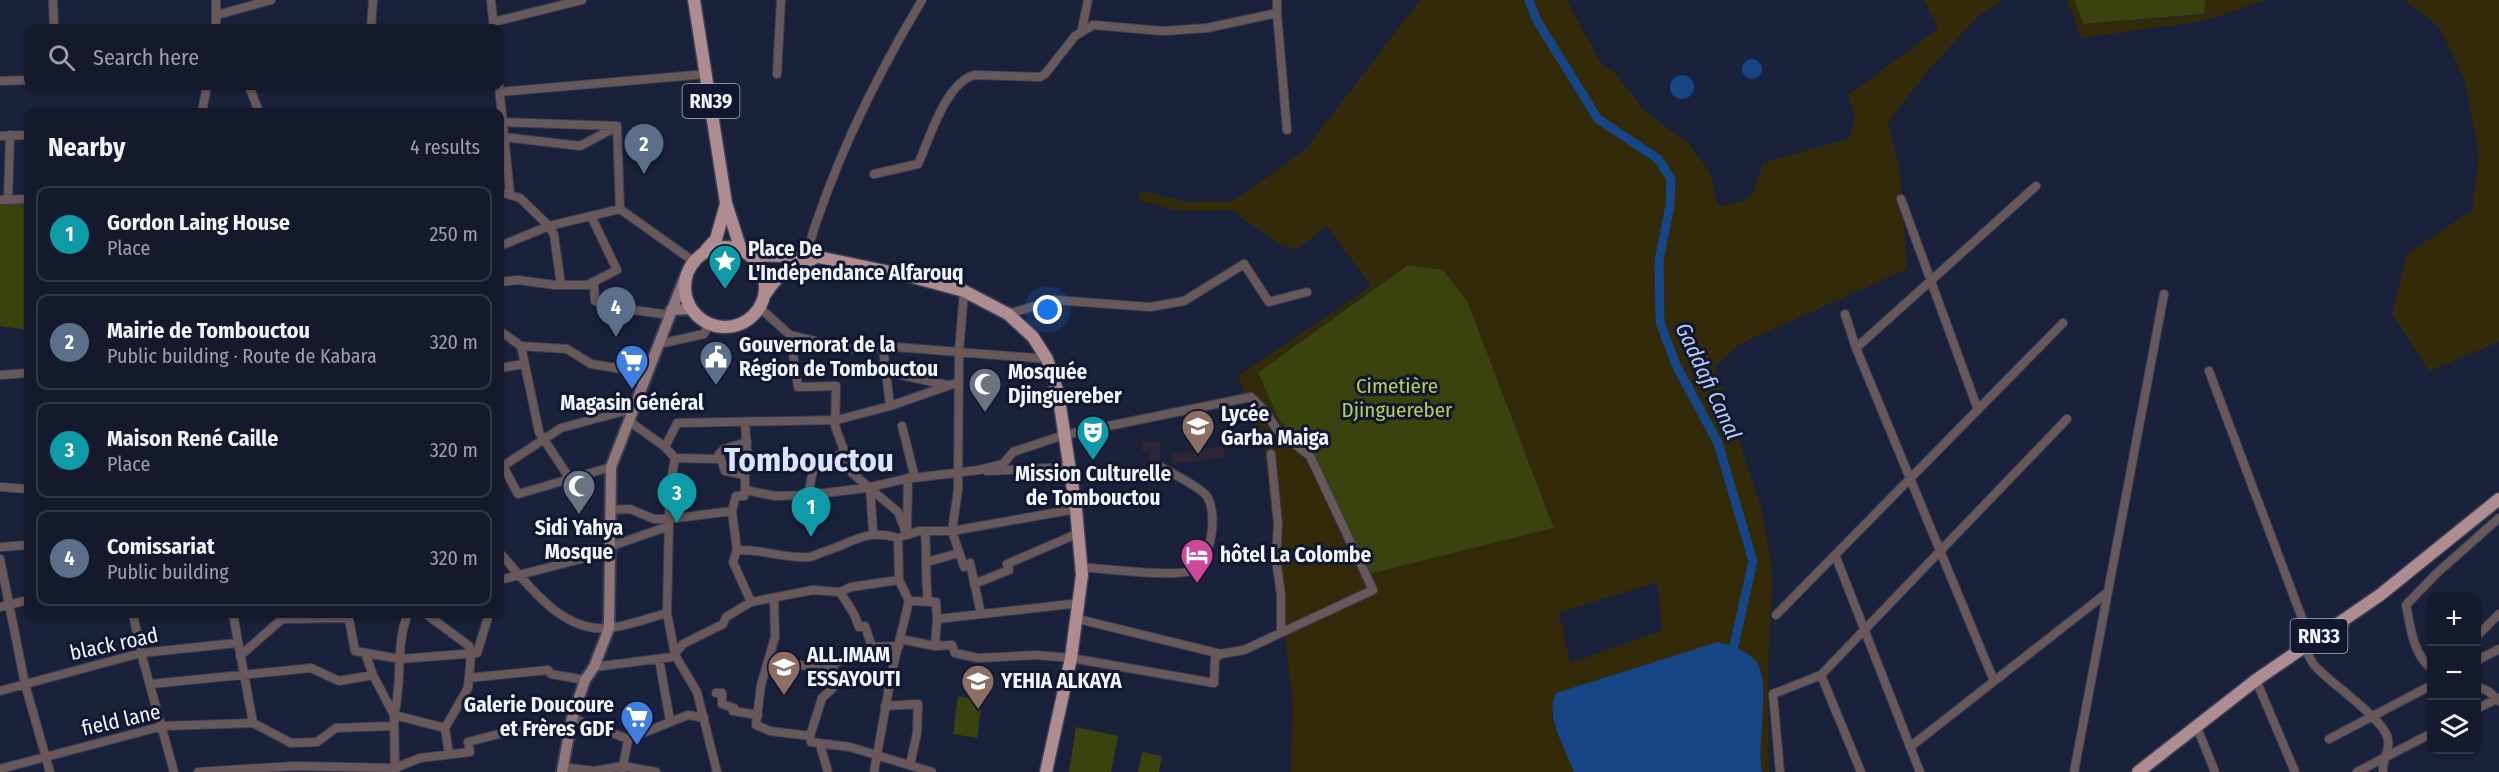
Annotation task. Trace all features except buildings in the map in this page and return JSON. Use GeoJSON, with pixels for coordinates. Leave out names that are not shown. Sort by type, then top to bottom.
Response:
{"type":"FeatureCollection","features":[{"type":"Feature","properties":{"kind":"main road","name":"RN39"},"geometry":{"type":"LineString","coordinates":[[694,0],[726,203]]}},
{"type":"Feature","properties":{"kind":"main road"},"geometry":{"type":"LineString","coordinates":[[726,203],[716,239],[693,261],[686,274],[685,292],[691,309],[709,324],[732,327],[752,317],[775,279],[789,267],[812,256]]}},
{"type":"Feature","properties":{"kind":"main road"},"geometry":{"type":"LineString","coordinates":[[726,203],[746,252],[764,274],[762,302]]}},
{"type":"Feature","properties":{"kind":"main road"},"geometry":{"type":"LineString","coordinates":[[704,251],[716,247],[746,252],[812,256],[909,276],[964,291],[1008,314],[1033,337],[1047,359],[1058,393],[1076,509],[1081,567],[1078,619],[1046,772]]}},
{"type":"Feature","properties":{"kind":"main road","name":"RN33"},"geometry":{"type":"LineString","coordinates":[[2142,771],[2196,724],[2380,595],[2499,499]]}},
{"type":"Feature","properties":{"kind":"street"},"geometry":{"type":"LineString","coordinates":[[53,0],[54,24]]}},
{"type":"Feature","properties":{"kind":"street"},"geometry":{"type":"LineString","coordinates":[[216,0],[216,24]]}},
{"type":"Feature","properties":{"kind":"street"},"geometry":{"type":"LineString","coordinates":[[217,15],[271,0]]}},
{"type":"Feature","properties":{"kind":"street"},"geometry":{"type":"LineString","coordinates":[[372,24],[373,0]]}},
{"type":"Feature","properties":{"kind":"street"},"geometry":{"type":"LineString","coordinates":[[491,0],[493,24]]}},
{"type":"Feature","properties":{"kind":"street"},"geometry":{"type":"LineString","coordinates":[[497,24],[582,0]]}},
{"type":"Feature","properties":{"kind":"street"},"geometry":{"type":"LineString","coordinates":[[777,74],[781,0]]}},
{"type":"Feature","properties":{"kind":"street"},"geometry":{"type":"LineString","coordinates":[[812,256],[818,214],[884,63],[922,0]]}},
{"type":"Feature","properties":{"kind":"street"},"geometry":{"type":"LineString","coordinates":[[1082,30],[1088,0]]}},
{"type":"Feature","properties":{"kind":"street"},"geometry":{"type":"LineString","coordinates":[[1277,0],[1287,129]]}},
{"type":"Feature","properties":{"kind":"street"},"geometry":{"type":"LineString","coordinates":[[874,174],[918,164],[952,89],[964,78],[974,75],[1040,77],[1082,30],[1093,25],[1163,31],[1207,28],[1277,12]]}},
{"type":"Feature","properties":{"kind":"street"},"geometry":{"type":"LineString","coordinates":[[504,89],[707,74]]}},
{"type":"Feature","properties":{"kind":"street"},"geometry":{"type":"LineString","coordinates":[[0,81],[24,80]]}},
{"type":"Feature","properties":{"kind":"street"},"geometry":{"type":"LineString","coordinates":[[203,108],[206,90]]}},
{"type":"Feature","properties":{"kind":"street"},"geometry":{"type":"LineString","coordinates":[[250,90],[257,108]]}},
{"type":"Feature","properties":{"kind":"street"},"geometry":{"type":"LineString","coordinates":[[500,90],[501,108]]}},
{"type":"Feature","properties":{"kind":"street"},"geometry":{"type":"LineString","coordinates":[[504,122],[617,126]]}},
{"type":"Feature","properties":{"kind":"street"},"geometry":{"type":"LineString","coordinates":[[504,135],[580,146],[617,126]]}},
{"type":"Feature","properties":{"kind":"street"},"geometry":{"type":"LineString","coordinates":[[617,126],[620,209]]}},
{"type":"Feature","properties":{"kind":"street"},"geometry":{"type":"LineString","coordinates":[[10,135],[4,200],[24,200]]}},
{"type":"Feature","properties":{"kind":"street"},"geometry":{"type":"LineString","coordinates":[[0,136],[24,135]]}},
{"type":"Feature","properties":{"kind":"street"},"geometry":{"type":"LineString","coordinates":[[504,150],[510,194]]}},
{"type":"Feature","properties":{"kind":"street"},"geometry":{"type":"LineString","coordinates":[[1856,348],[2036,186]]}},
{"type":"Feature","properties":{"kind":"street"},"geometry":{"type":"LineString","coordinates":[[504,193],[520,198],[549,226],[554,235],[561,285]]}},
{"type":"Feature","properties":{"kind":"street"},"geometry":{"type":"LineString","coordinates":[[1900,199],[1932,280],[1978,410]]}},
{"type":"Feature","properties":{"kind":"street"},"geometry":{"type":"LineString","coordinates":[[504,244],[549,226],[620,209],[693,261]]}},
{"type":"Feature","properties":{"kind":"street"},"geometry":{"type":"LineString","coordinates":[[587,284],[617,270],[591,216]]}},
{"type":"Feature","properties":{"kind":"street"},"geometry":{"type":"LineString","coordinates":[[1008,314],[1055,300],[1150,307],[1184,301],[1244,264],[1269,302],[1307,292]]}},
{"type":"Feature","properties":{"kind":"street"},"geometry":{"type":"LineString","coordinates":[[656,772],[623,769],[594,771],[562,769],[567,734],[572,718],[585,680],[594,667],[609,628],[611,466],[686,274]]}},
{"type":"Feature","properties":{"kind":"street"},"geometry":{"type":"LineString","coordinates":[[504,282],[518,280],[561,285],[594,285],[595,301],[618,308],[670,313],[691,309]]}},
{"type":"Feature","properties":{"kind":"street"},"geometry":{"type":"LineString","coordinates":[[964,291],[959,352],[962,473],[952,531],[964,567],[970,563],[981,614]]}},
{"type":"Feature","properties":{"kind":"street"},"geometry":{"type":"LineString","coordinates":[[2074,772],[2164,294]]}},
{"type":"Feature","properties":{"kind":"street"},"geometry":{"type":"LineString","coordinates":[[762,302],[790,335],[798,387],[836,386],[835,421],[854,476],[898,512],[907,535]]}},
{"type":"Feature","properties":{"kind":"street"},"geometry":{"type":"LineString","coordinates":[[1845,314],[1856,348],[1994,681]]}},
{"type":"Feature","properties":{"kind":"street"},"geometry":{"type":"LineString","coordinates":[[1776,615],[1836,557],[2063,323]]}},
{"type":"Feature","properties":{"kind":"street"},"geometry":{"type":"LineString","coordinates":[[659,344],[704,334],[709,324]]}},
{"type":"Feature","properties":{"kind":"street"},"geometry":{"type":"LineString","coordinates":[[504,334],[521,346],[567,349],[591,364],[648,373]]}},
{"type":"Feature","properties":{"kind":"street"},"geometry":{"type":"LineString","coordinates":[[790,335],[849,349],[883,348],[1047,359]]}},
{"type":"Feature","properties":{"kind":"street"},"geometry":{"type":"LineString","coordinates":[[521,346],[539,432],[570,479]]}},
{"type":"Feature","properties":{"kind":"street"},"geometry":{"type":"LineString","coordinates":[[883,348],[890,406]]}},
{"type":"Feature","properties":{"kind":"street"},"geometry":{"type":"LineString","coordinates":[[504,367],[524,364]]}},
{"type":"Feature","properties":{"kind":"street"},"geometry":{"type":"LineString","coordinates":[[2209,371],[2315,666],[2371,717],[2388,739],[2383,772]]}},
{"type":"Feature","properties":{"kind":"street"},"geometry":{"type":"LineString","coordinates":[[887,372],[948,385]]}},
{"type":"Feature","properties":{"kind":"street"},"geometry":{"type":"LineString","coordinates":[[0,375],[24,373]]}},
{"type":"Feature","properties":{"kind":"street"},"geometry":{"type":"LineString","coordinates":[[665,447],[677,423],[835,421],[890,406],[959,382]]}},
{"type":"Feature","properties":{"kind":"street"},"geometry":{"type":"LineString","coordinates":[[962,473],[1003,464],[1013,452],[1064,435],[1251,397],[1265,411],[1277,430],[1310,456],[1373,590],[1244,650],[1221,654],[1078,619]]}},
{"type":"Feature","properties":{"kind":"street"},"geometry":{"type":"LineString","coordinates":[[504,465],[561,428],[632,409]]}},
{"type":"Feature","properties":{"kind":"street"},"geometry":{"type":"LineString","coordinates":[[1780,772],[1773,693],[1821,675],[2067,419]]}},
{"type":"Feature","properties":{"kind":"street"},"geometry":{"type":"LineString","coordinates":[[628,421],[665,447],[675,458],[721,459]]}},
{"type":"Feature","properties":{"kind":"street"},"geometry":{"type":"LineString","coordinates":[[746,422],[745,490],[744,496],[736,496],[732,511],[737,550],[733,562],[751,602]]}},
{"type":"Feature","properties":{"kind":"street"},"geometry":{"type":"LineString","coordinates":[[902,426],[911,478],[907,535]]}},
{"type":"Feature","properties":{"kind":"street"},"geometry":{"type":"LineString","coordinates":[[745,475],[725,471],[719,454],[724,449],[747,442]]}},
{"type":"Feature","properties":{"kind":"street"},"geometry":{"type":"LineString","coordinates":[[808,495],[813,470],[844,452]]}},
{"type":"Feature","properties":{"kind":"street"},"geometry":{"type":"LineString","coordinates":[[1271,454],[1278,524],[1276,560],[1281,594],[1281,633]]}},
{"type":"Feature","properties":{"kind":"street"},"geometry":{"type":"LineString","coordinates":[[675,458],[670,486],[667,613],[675,655],[697,693],[717,772]]}},
{"type":"Feature","properties":{"kind":"street"},"geometry":{"type":"LineString","coordinates":[[504,472],[518,494],[611,466]]}},
{"type":"Feature","properties":{"kind":"street"},"geometry":{"type":"LineString","coordinates":[[745,490],[775,496],[808,495],[870,487],[911,478],[1069,466]]}},
{"type":"Feature","properties":{"kind":"street"},"geometry":{"type":"LineString","coordinates":[[1081,567],[1175,572],[1192,570],[1202,565],[1209,551],[1212,506],[1206,494],[1161,467]]}},
{"type":"Feature","properties":{"kind":"street"},"geometry":{"type":"LineString","coordinates":[[870,487],[873,532]]}},
{"type":"Feature","properties":{"kind":"street"},"geometry":{"type":"LineString","coordinates":[[0,488],[24,489]]}},
{"type":"Feature","properties":{"kind":"street"},"geometry":{"type":"LineString","coordinates":[[611,510],[630,509],[669,523]]}},
{"type":"Feature","properties":{"kind":"street"},"geometry":{"type":"LineString","coordinates":[[737,550],[755,549],[774,555],[812,557],[873,532],[898,538],[925,531],[952,531],[1076,509]]}},
{"type":"Feature","properties":{"kind":"street"},"geometry":{"type":"LineString","coordinates":[[504,579],[609,550],[669,523],[732,511]]}},
{"type":"Feature","properties":{"kind":"street"},"geometry":{"type":"LineString","coordinates":[[2427,663],[2417,651],[2410,634],[2406,605],[2437,573],[2499,518]]}},
{"type":"Feature","properties":{"kind":"street"},"geometry":{"type":"LineString","coordinates":[[925,531],[927,562],[924,574],[928,602]]}},
{"type":"Feature","properties":{"kind":"street"},"geometry":{"type":"LineString","coordinates":[[975,584],[1009,570],[1007,564],[1079,533]]}},
{"type":"Feature","properties":{"kind":"street"},"geometry":{"type":"LineString","coordinates":[[874,772],[885,706],[909,601],[899,580],[898,538]]}},
{"type":"Feature","properties":{"kind":"street"},"geometry":{"type":"LineString","coordinates":[[0,547],[24,545]]}},
{"type":"Feature","properties":{"kind":"street"},"geometry":{"type":"LineString","coordinates":[[927,562],[958,554]]}},
{"type":"Feature","properties":{"kind":"street"},"geometry":{"type":"LineString","coordinates":[[504,557],[549,606],[582,626],[609,628],[667,613]]}},
{"type":"Feature","properties":{"kind":"street"},"geometry":{"type":"LineString","coordinates":[[1836,557],[1920,772]]}},
{"type":"Feature","properties":{"kind":"street"},"geometry":{"type":"LineString","coordinates":[[0,559],[25,684],[50,772]]}},
{"type":"Feature","properties":{"kind":"street"},"geometry":{"type":"LineString","coordinates":[[594,667],[675,655],[683,644],[723,624],[726,617],[751,602],[813,590],[840,592],[851,587],[899,580]]}},
{"type":"Feature","properties":{"kind":"street"},"geometry":{"type":"LineString","coordinates":[[840,592],[854,614],[859,627],[865,626],[872,647]]}},
{"type":"Feature","properties":{"kind":"street"},"geometry":{"type":"LineString","coordinates":[[1910,747],[2108,592]]}},
{"type":"Feature","properties":{"kind":"street"},"geometry":{"type":"LineString","coordinates":[[774,598],[775,637],[756,724],[770,731],[810,736]]}},
{"type":"Feature","properties":{"kind":"street"},"geometry":{"type":"LineString","coordinates":[[0,607],[24,601]]}},
{"type":"Feature","properties":{"kind":"street"},"geometry":{"type":"LineString","coordinates":[[909,601],[936,602],[935,646]]}},
{"type":"Feature","properties":{"kind":"street"},"geometry":{"type":"LineString","coordinates":[[937,619],[1080,603]]}},
{"type":"Feature","properties":{"kind":"street"},"geometry":{"type":"LineString","coordinates":[[2481,632],[2499,614]]}},
{"type":"Feature","properties":{"kind":"street"},"geometry":{"type":"LineString","coordinates":[[134,618],[141,653],[174,772]]}},
{"type":"Feature","properties":{"kind":"street"},"geometry":{"type":"LineString","coordinates":[[234,618],[253,723],[291,743],[316,742],[336,728],[392,726]]}},
{"type":"Feature","properties":{"kind":"street"},"geometry":{"type":"LineString","coordinates":[[240,656],[280,618]]}},
{"type":"Feature","properties":{"kind":"street"},"geometry":{"type":"LineString","coordinates":[[348,618],[355,651],[400,659],[477,653],[488,618]]}},
{"type":"Feature","properties":{"kind":"street"},"geometry":{"type":"LineString","coordinates":[[395,770],[392,726],[400,693],[400,659],[407,618]]}},
{"type":"Feature","properties":{"kind":"street"},"geometry":{"type":"LineString","coordinates":[[431,618],[469,646],[471,655],[468,688],[445,728],[449,754]]}},
{"type":"Feature","properties":{"kind":"street"},"geometry":{"type":"LineString","coordinates":[[768,661],[807,668],[824,668],[872,647],[900,642],[935,646],[952,645],[955,653],[978,658],[1036,655],[1071,658],[1214,683],[1215,658],[1221,654]]}},
{"type":"Feature","properties":{"kind":"street","name":"black road"},"geometry":{"type":"LineString","coordinates":[[0,691],[141,653],[237,643]]}},
{"type":"Feature","properties":{"kind":"street"},"geometry":{"type":"LineString","coordinates":[[2481,658],[2499,649]]}},
{"type":"Feature","properties":{"kind":"street"},"geometry":{"type":"LineString","coordinates":[[365,653],[373,675],[394,715],[445,728]]}},
{"type":"Feature","properties":{"kind":"street"},"geometry":{"type":"LineString","coordinates":[[659,659],[670,721]]}},
{"type":"Feature","properties":{"kind":"street"},"geometry":{"type":"LineString","coordinates":[[834,662],[832,689],[822,698],[810,736],[811,742],[820,745],[850,747],[932,772]]}},
{"type":"Feature","properties":{"kind":"street"},"geometry":{"type":"LineString","coordinates":[[151,684],[310,668],[339,681],[373,675]]}},
{"type":"Feature","properties":{"kind":"street"},"geometry":{"type":"LineString","coordinates":[[470,678],[548,670],[551,674],[585,680]]}},
{"type":"Feature","properties":{"kind":"street"},"geometry":{"type":"LineString","coordinates":[[1821,675],[1861,772]]}},
{"type":"Feature","properties":{"kind":"street"},"geometry":{"type":"LineString","coordinates":[[2256,680],[2295,772]]}},
{"type":"Feature","properties":{"kind":"street"},"geometry":{"type":"LineString","coordinates":[[2329,739],[2427,688]]}},
{"type":"Feature","properties":{"kind":"street"},"geometry":{"type":"LineString","coordinates":[[2481,689],[2498,699]]}},
{"type":"Feature","properties":{"kind":"street"},"geometry":{"type":"LineString","coordinates":[[716,693],[722,693],[722,704],[734,708],[733,711],[758,715]]}},
{"type":"Feature","properties":{"kind":"street"},"geometry":{"type":"LineString","coordinates":[[2481,707],[2498,699]]}},
{"type":"Feature","properties":{"kind":"street"},"geometry":{"type":"LineString","coordinates":[[885,706],[918,704],[917,733],[910,765]]}},
{"type":"Feature","properties":{"kind":"street"},"geometry":{"type":"LineString","coordinates":[[572,718],[628,739],[688,715],[704,718]]}},
{"type":"Feature","properties":{"kind":"street","name":"field lane"},"geometry":{"type":"LineString","coordinates":[[0,769],[163,726],[253,723]]}},
{"type":"Feature","properties":{"kind":"street"},"geometry":{"type":"LineString","coordinates":[[2196,724],[2215,772]]}},
{"type":"Feature","properties":{"kind":"street"},"geometry":{"type":"LineString","coordinates":[[198,772],[294,766],[395,770],[420,758],[470,752],[468,742],[518,729],[567,734]]}},
{"type":"Feature","properties":{"kind":"street"},"geometry":{"type":"LineString","coordinates":[[2357,772],[2427,736]]}},
{"type":"Feature","properties":{"kind":"street"},"geometry":{"type":"LineString","coordinates":[[623,769],[628,739]]}},
{"type":"Feature","properties":{"kind":"street"},"geometry":{"type":"LineString","coordinates":[[820,745],[828,772]]}},
{"type":"Feature","properties":{"kind":"shaded area"},"geometry":{"type":"Polygon","coordinates":[[[1142,442],[1160,442],[1160,461],[1149,461],[1149,451],[1142,451],[1142,442]]]}},
{"type":"Feature","properties":{"kind":"shaded area","name":"Lycée Garba Maiga"},"geometry":{"type":"Polygon","coordinates":[[[1223,446],[1225,457],[1172,464],[1171,454],[1223,446]]]}},
{"type":"Feature","properties":{"kind":"green space"},"geometry":{"type":"Polygon","coordinates":[[[2074,0],[2206,0],[2204,14],[2083,24],[2074,0]]]}},
{"type":"Feature","properties":{"kind":"green space"},"geometry":{"type":"Polygon","coordinates":[[[24,203],[24,329],[0,326],[0,204],[24,203]]]}},
{"type":"Feature","properties":{"kind":"green space","name":"Cimetière Djinguereber"},"geometry":{"type":"Polygon","coordinates":[[[1408,265],[1443,270],[1467,300],[1554,528],[1370,574],[1315,458],[1280,422],[1257,373],[1408,265]]]}},
{"type":"Feature","properties":{"kind":"green space"},"geometry":{"type":"Polygon","coordinates":[[[958,696],[982,700],[977,738],[953,734],[958,696]]]}},
{"type":"Feature","properties":{"kind":"green space"},"geometry":{"type":"Polygon","coordinates":[[[1076,727],[1118,736],[1111,772],[1069,772],[1076,727]]]}},
{"type":"Feature","properties":{"kind":"green space"},"geometry":{"type":"Polygon","coordinates":[[[1142,752],[1162,756],[1159,772],[1138,772],[1142,752]]]}},
{"type":"Feature","properties":{"kind":"sand"},"geometry":{"type":"Polygon","coordinates":[[[1420,0],[1567,0],[1601,64],[1616,74],[1645,111],[1689,144],[1710,172],[1718,206],[1730,204],[1746,199],[1750,195],[1763,163],[1849,138],[1855,117],[1848,95],[1938,29],[1924,0],[2004,0],[1979,15],[1927,72],[1888,123],[1900,171],[1907,269],[1740,344],[1715,366],[1762,511],[1773,573],[1768,666],[1769,772],[1762,772],[1760,757],[1762,689],[1755,661],[1718,642],[1552,713],[1574,772],[1290,772],[1293,706],[1264,448],[1238,376],[1371,286],[1327,226],[1296,250],[1277,243],[1231,210],[1178,211],[1137,200],[1141,191],[1188,202],[1233,201],[1305,150],[1420,0]],[[1407,265],[1258,372],[1280,422],[1315,458],[1370,574],[1554,528],[1467,300],[1443,270],[1407,265]],[[1657,582],[1559,613],[1570,663],[1662,630],[1657,582]]]}},
{"type":"Feature","properties":{"kind":"sand"},"geometry":{"type":"Polygon","coordinates":[[[2067,0],[2074,0],[2083,24],[2204,15],[2206,0],[2265,0],[2204,21],[2081,38],[2067,0]]]}},
{"type":"Feature","properties":{"kind":"sand"},"geometry":{"type":"Polygon","coordinates":[[[2404,0],[2499,0],[2499,342],[2429,371],[2392,314],[2407,254],[2472,210],[2479,155],[2464,79],[2439,27],[2404,0]]]}},
{"type":"Feature","properties":{"kind":"water"},"geometry":{"type":"Polygon","coordinates":[[[1752,59],[1759,62],[1762,69],[1759,76],[1752,79],[1745,76],[1742,69],[1745,62],[1752,59]]]}},
{"type":"Feature","properties":{"kind":"water"},"geometry":{"type":"Polygon","coordinates":[[[1677,75],[1687,75],[1694,82],[1694,92],[1687,99],[1677,99],[1670,92],[1670,82],[1677,75]]]}},
{"type":"Feature","properties":{"kind":"water"},"geometry":{"type":"Polygon","coordinates":[[[1718,642],[1748,654],[1756,661],[1761,671],[1763,683],[1762,772],[1574,772],[1554,722],[1553,702],[1556,693],[1718,642]]]}},
{"type":"Feature","properties":{"kind":"waterway","name":"Gaddafi Canal"},"geometry":{"type":"LineString","coordinates":[[1529,0],[1536,19],[1598,119],[1658,159],[1671,179],[1670,205],[1659,261],[1660,322],[1676,365],[1718,443],[1753,561],[1734,646]]}},
{"type":"Feature","properties":{"kind":"place","name":"Mairie de Tombouctou"},"geometry":{"type":"Point","coordinates":[644,174]}},
{"type":"Feature","properties":{"kind":"place","name":"Place De L'Indépendance Alfarouq"},"geometry":{"type":"Point","coordinates":[725,290]}},
{"type":"Feature","properties":{"kind":"place","name":"Comissariat"},"geometry":{"type":"Point","coordinates":[616,337]}},
{"type":"Feature","properties":{"kind":"place","name":"Gouvernorat de la Région de Tombouctou"},"geometry":{"type":"Point","coordinates":[716,386]}},
{"type":"Feature","properties":{"kind":"place","name":"Magasin Général"},"geometry":{"type":"Point","coordinates":[632,390]}},
{"type":"Feature","properties":{"kind":"place","name":"Mosquée Djinguereber"},"geometry":{"type":"Point","coordinates":[985,413]}},
{"type":"Feature","properties":{"kind":"place","name":"Lycée Garba Maiga"},"geometry":{"type":"Point","coordinates":[1198,455]}},
{"type":"Feature","properties":{"kind":"place","name":"Mission Culturelle de Tombouctou"},"geometry":{"type":"Point","coordinates":[1093,461]}},
{"type":"Feature","properties":{"kind":"place","name":"Sidi Yahya Mosque"},"geometry":{"type":"Point","coordinates":[579,515]}},
{"type":"Feature","properties":{"kind":"place","name":"Maison René Caille"},"geometry":{"type":"Point","coordinates":[677,523]}},
{"type":"Feature","properties":{"kind":"place","name":"Gordon Laing House"},"geometry":{"type":"Point","coordinates":[811,537]}},
{"type":"Feature","properties":{"kind":"place","name":"hôtel La Colombe"},"geometry":{"type":"Point","coordinates":[1197,584]}},
{"type":"Feature","properties":{"kind":"place","name":"ALL.IMAM ESSAYOUTI"},"geometry":{"type":"Point","coordinates":[784,696]}},
{"type":"Feature","properties":{"kind":"place","name":"YEHIA ALKAYA"},"geometry":{"type":"Point","coordinates":[978,710]}},
{"type":"Feature","properties":{"kind":"place","name":"Galerie Doucoure et Frères GDF"},"geometry":{"type":"Point","coordinates":[637,746]}},
{"type":"Feature","properties":{"kind":"district","name":"Tombouctou"},"geometry":{"type":"Point","coordinates":[809,459]}}]}
